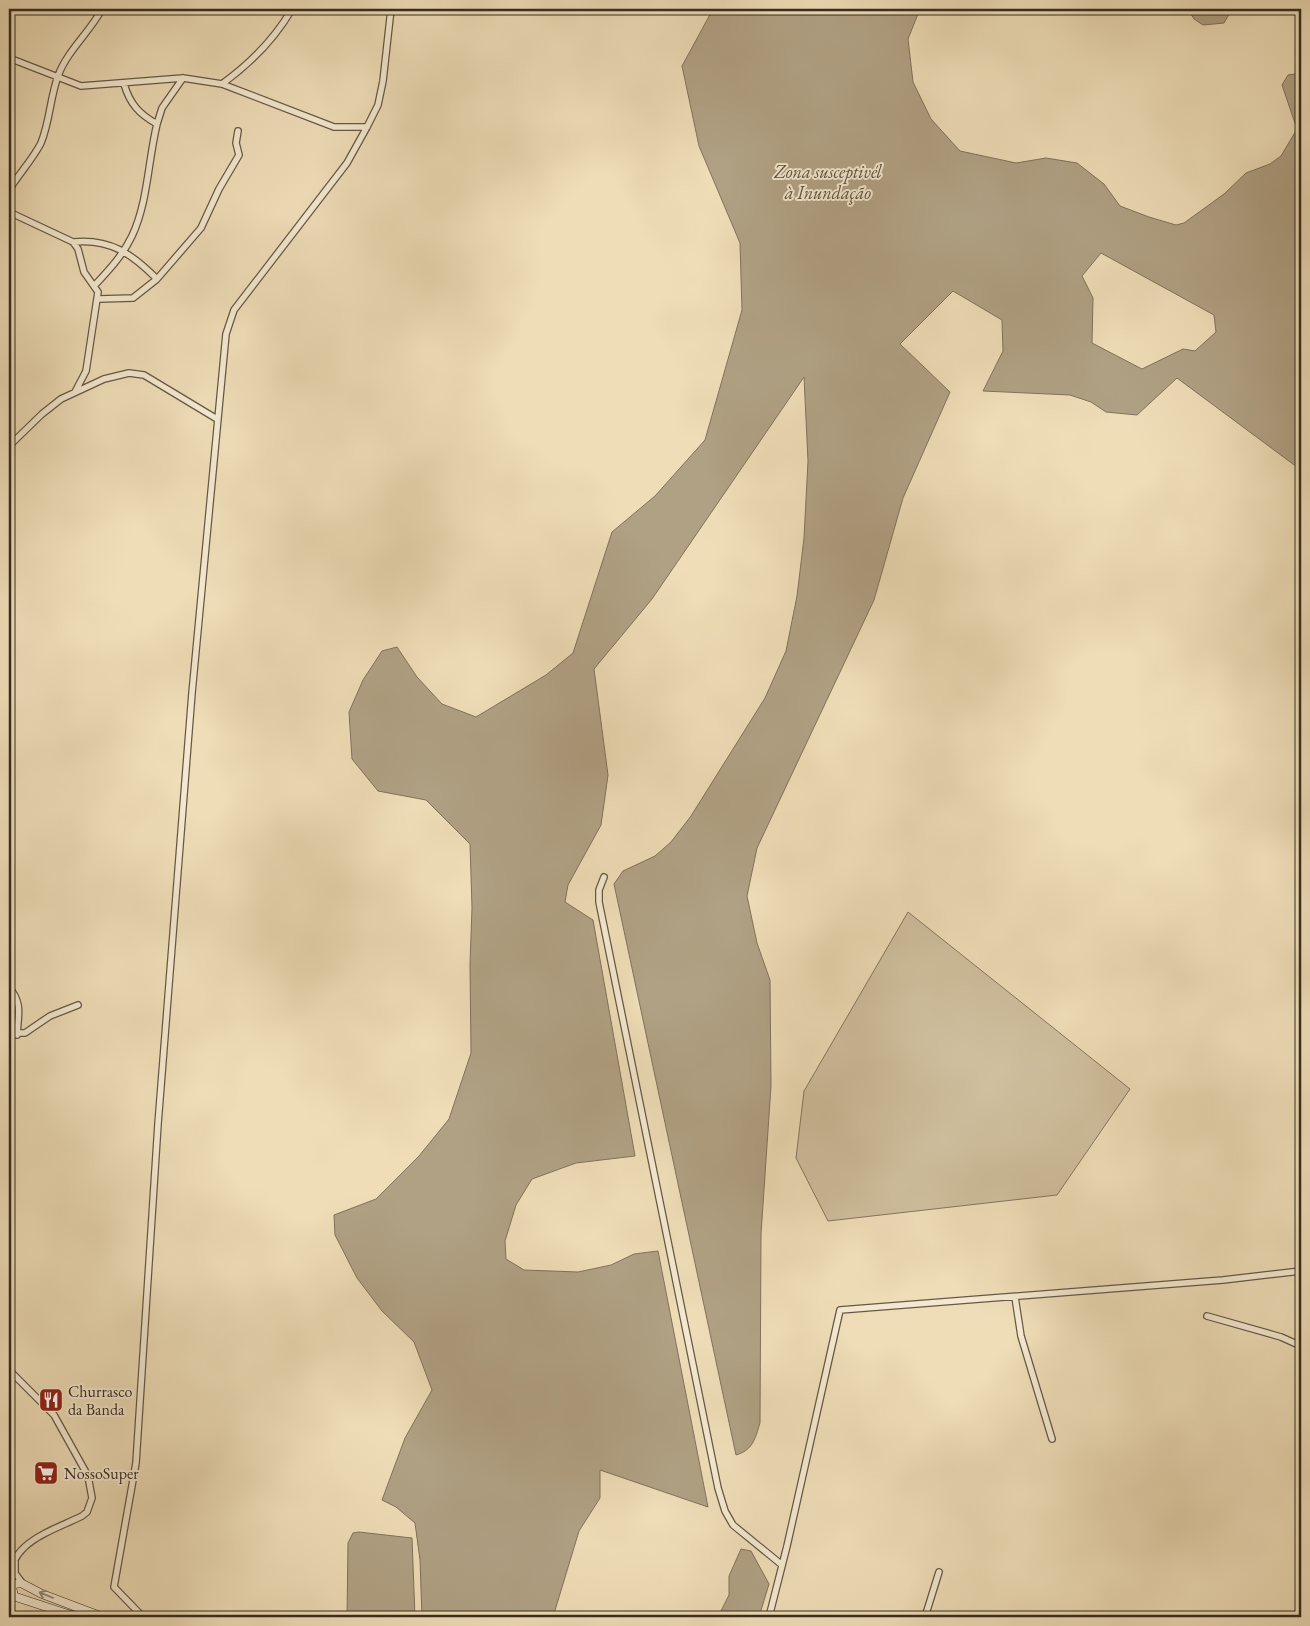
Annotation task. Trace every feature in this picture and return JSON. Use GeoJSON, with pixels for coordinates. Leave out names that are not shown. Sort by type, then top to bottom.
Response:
{"type":"FeatureCollection","features":[{"type":"Feature","properties":{"kind":"main road"},"geometry":{"type":"LineString","coordinates":[[12,1587],[76,1617]]}},
{"type":"Feature","properties":{"kind":"main road"},"geometry":{"type":"LineString","coordinates":[[12,1587],[103,1617]]}},
{"type":"Feature","properties":{"kind":"street"},"geometry":{"type":"LineString","coordinates":[[9,190],[40,144],[50,116],[58,76],[102,9]]}},
{"type":"Feature","properties":{"kind":"street"},"geometry":{"type":"LineString","coordinates":[[222,84],[245,67],[263,50],[282,27],[292,9]]}},
{"type":"Feature","properties":{"kind":"street"},"geometry":{"type":"LineString","coordinates":[[143,1617],[114,1587],[136,1463],[158,1124],[192,702],[226,334],[234,310],[347,163],[367,127],[378,105],[383,81],[391,9]]}},
{"type":"Feature","properties":{"kind":"street"},"geometry":{"type":"LineString","coordinates":[[9,58],[81,86],[183,78],[222,84],[334,126],[367,127]]}},
{"type":"Feature","properties":{"kind":"street"},"geometry":{"type":"LineString","coordinates":[[95,285],[124,250],[132,236],[144,202],[157,124],[162,108],[183,78]]}},
{"type":"Feature","properties":{"kind":"street"},"geometry":{"type":"LineString","coordinates":[[124,84],[129,100],[135,108],[144,117],[157,124]]}},
{"type":"Feature","properties":{"kind":"street"},"geometry":{"type":"LineString","coordinates":[[99,299],[133,298],[156,279],[201,228],[209,215],[219,188],[239,155],[236,143],[238,131]]}},
{"type":"Feature","properties":{"kind":"street"},"geometry":{"type":"LineString","coordinates":[[9,212],[73,242],[78,249],[84,272],[95,285],[99,299],[86,371],[75,392]]}},
{"type":"Feature","properties":{"kind":"street"},"geometry":{"type":"LineString","coordinates":[[73,242],[86,240],[124,250],[156,279]]}},
{"type":"Feature","properties":{"kind":"street"},"geometry":{"type":"LineString","coordinates":[[9,446],[42,414],[75,392],[104,379],[129,373],[144,375],[217,419]]}},
{"type":"Feature","properties":{"kind":"street"},"geometry":{"type":"LineString","coordinates":[[604,877],[599,890],[599,902],[718,1488],[725,1511],[733,1525],[782,1565]]}},
{"type":"Feature","properties":{"kind":"street"},"geometry":{"type":"LineString","coordinates":[[9,987],[17,997],[19,1004],[17,1035]]}},
{"type":"Feature","properties":{"kind":"street"},"geometry":{"type":"LineString","coordinates":[[9,1033],[17,1035],[25,1033],[50,1016],[78,1005]]}},
{"type":"Feature","properties":{"kind":"street"},"geometry":{"type":"LineString","coordinates":[[769,1617],[840,1310],[1015,1297],[1301,1271]]}},
{"type":"Feature","properties":{"kind":"street"},"geometry":{"type":"LineString","coordinates":[[1015,1297],[1021,1336],[1052,1439]]}},
{"type":"Feature","properties":{"kind":"street"},"geometry":{"type":"LineString","coordinates":[[1207,1316],[1282,1337],[1301,1346]]}},
{"type":"Feature","properties":{"kind":"street"},"geometry":{"type":"LineString","coordinates":[[9,1370],[54,1415],[88,1476],[92,1498],[87,1512],[82,1516],[29,1542],[15,1558],[12,1587]]}},
{"type":"Feature","properties":{"kind":"street"},"geometry":{"type":"LineString","coordinates":[[12,1587],[15,1558]]}},
{"type":"Feature","properties":{"kind":"street"},"geometry":{"type":"LineString","coordinates":[[925,1617],[939,1572]]}},
{"type":"Feature","properties":{"kind":"street"},"geometry":{"type":"LineString","coordinates":[[1300,1582],[1301,1574]]}},
{"type":"Feature","properties":{"kind":"shaded area"},"geometry":{"type":"Polygon","coordinates":[[[908,912],[1130,1089],[1057,1195],[828,1221],[796,1158],[804,1091],[908,912]]]}},
{"type":"Feature","properties":{"kind":"water","name":"Zona susceptivél à Inundação"},"geometry":{"type":"Polygon","coordinates":[[[713,9],[920,9],[908,39],[913,82],[931,119],[960,151],[1016,163],[1046,158],[1077,163],[1104,184],[1120,206],[1176,225],[1184,223],[1224,194],[1246,173],[1270,164],[1281,156],[1297,129],[1282,85],[1288,75],[1301,73],[1301,470],[1177,378],[1137,415],[1106,412],[1091,402],[1070,395],[983,391],[1003,351],[1002,320],[953,291],[900,344],[950,392],[903,498],[874,600],[757,848],[747,896],[757,943],[770,980],[771,1086],[761,1234],[760,1423],[755,1439],[750,1447],[736,1455],[614,884],[623,871],[655,856],[671,842],[691,816],[765,698],[786,651],[797,596],[804,538],[808,461],[804,377],[652,599],[594,669],[608,775],[601,825],[568,885],[565,902],[593,920],[635,1156],[576,1163],[532,1179],[516,1205],[505,1241],[506,1259],[524,1270],[578,1272],[611,1265],[634,1254],[658,1251],[708,1507],[600,1470],[600,1498],[579,1531],[553,1617],[422,1617],[420,1560],[415,1523],[396,1507],[382,1500],[405,1438],[432,1390],[414,1342],[382,1311],[357,1278],[335,1235],[334,1215],[376,1199],[419,1156],[449,1119],[471,1053],[470,964],[472,908],[470,844],[426,800],[378,791],[352,759],[349,712],[363,680],[382,651],[397,647],[417,677],[442,704],[476,717],[546,675],[573,653],[612,532],[655,496],[705,440],[742,310],[740,243],[699,146],[682,66],[713,9]],[[1101,253],[1082,276],[1093,298],[1092,343],[1142,369],[1183,349],[1195,351],[1216,332],[1214,315],[1101,253]]]}},
{"type":"Feature","properties":{"kind":"water"},"geometry":{"type":"Polygon","coordinates":[[[1188,9],[1232,9],[1224,23],[1203,25],[1194,19],[1188,9]]]}},
{"type":"Feature","properties":{"kind":"water"},"geometry":{"type":"Polygon","coordinates":[[[359,1532],[412,1538],[415,1617],[347,1617],[348,1543],[353,1533],[359,1532]]]}},
{"type":"Feature","properties":{"kind":"water"},"geometry":{"type":"Polygon","coordinates":[[[741,1549],[751,1551],[769,1584],[759,1617],[718,1617],[729,1595],[729,1576],[741,1549]]]}},
{"type":"Feature","properties":{"kind":"place","name":"Churrasco da Banda"},"geometry":{"type":"Point","coordinates":[51,1400]}},
{"type":"Feature","properties":{"kind":"place","name":"NossoSuper"},"geometry":{"type":"Point","coordinates":[46,1473]}}]}
